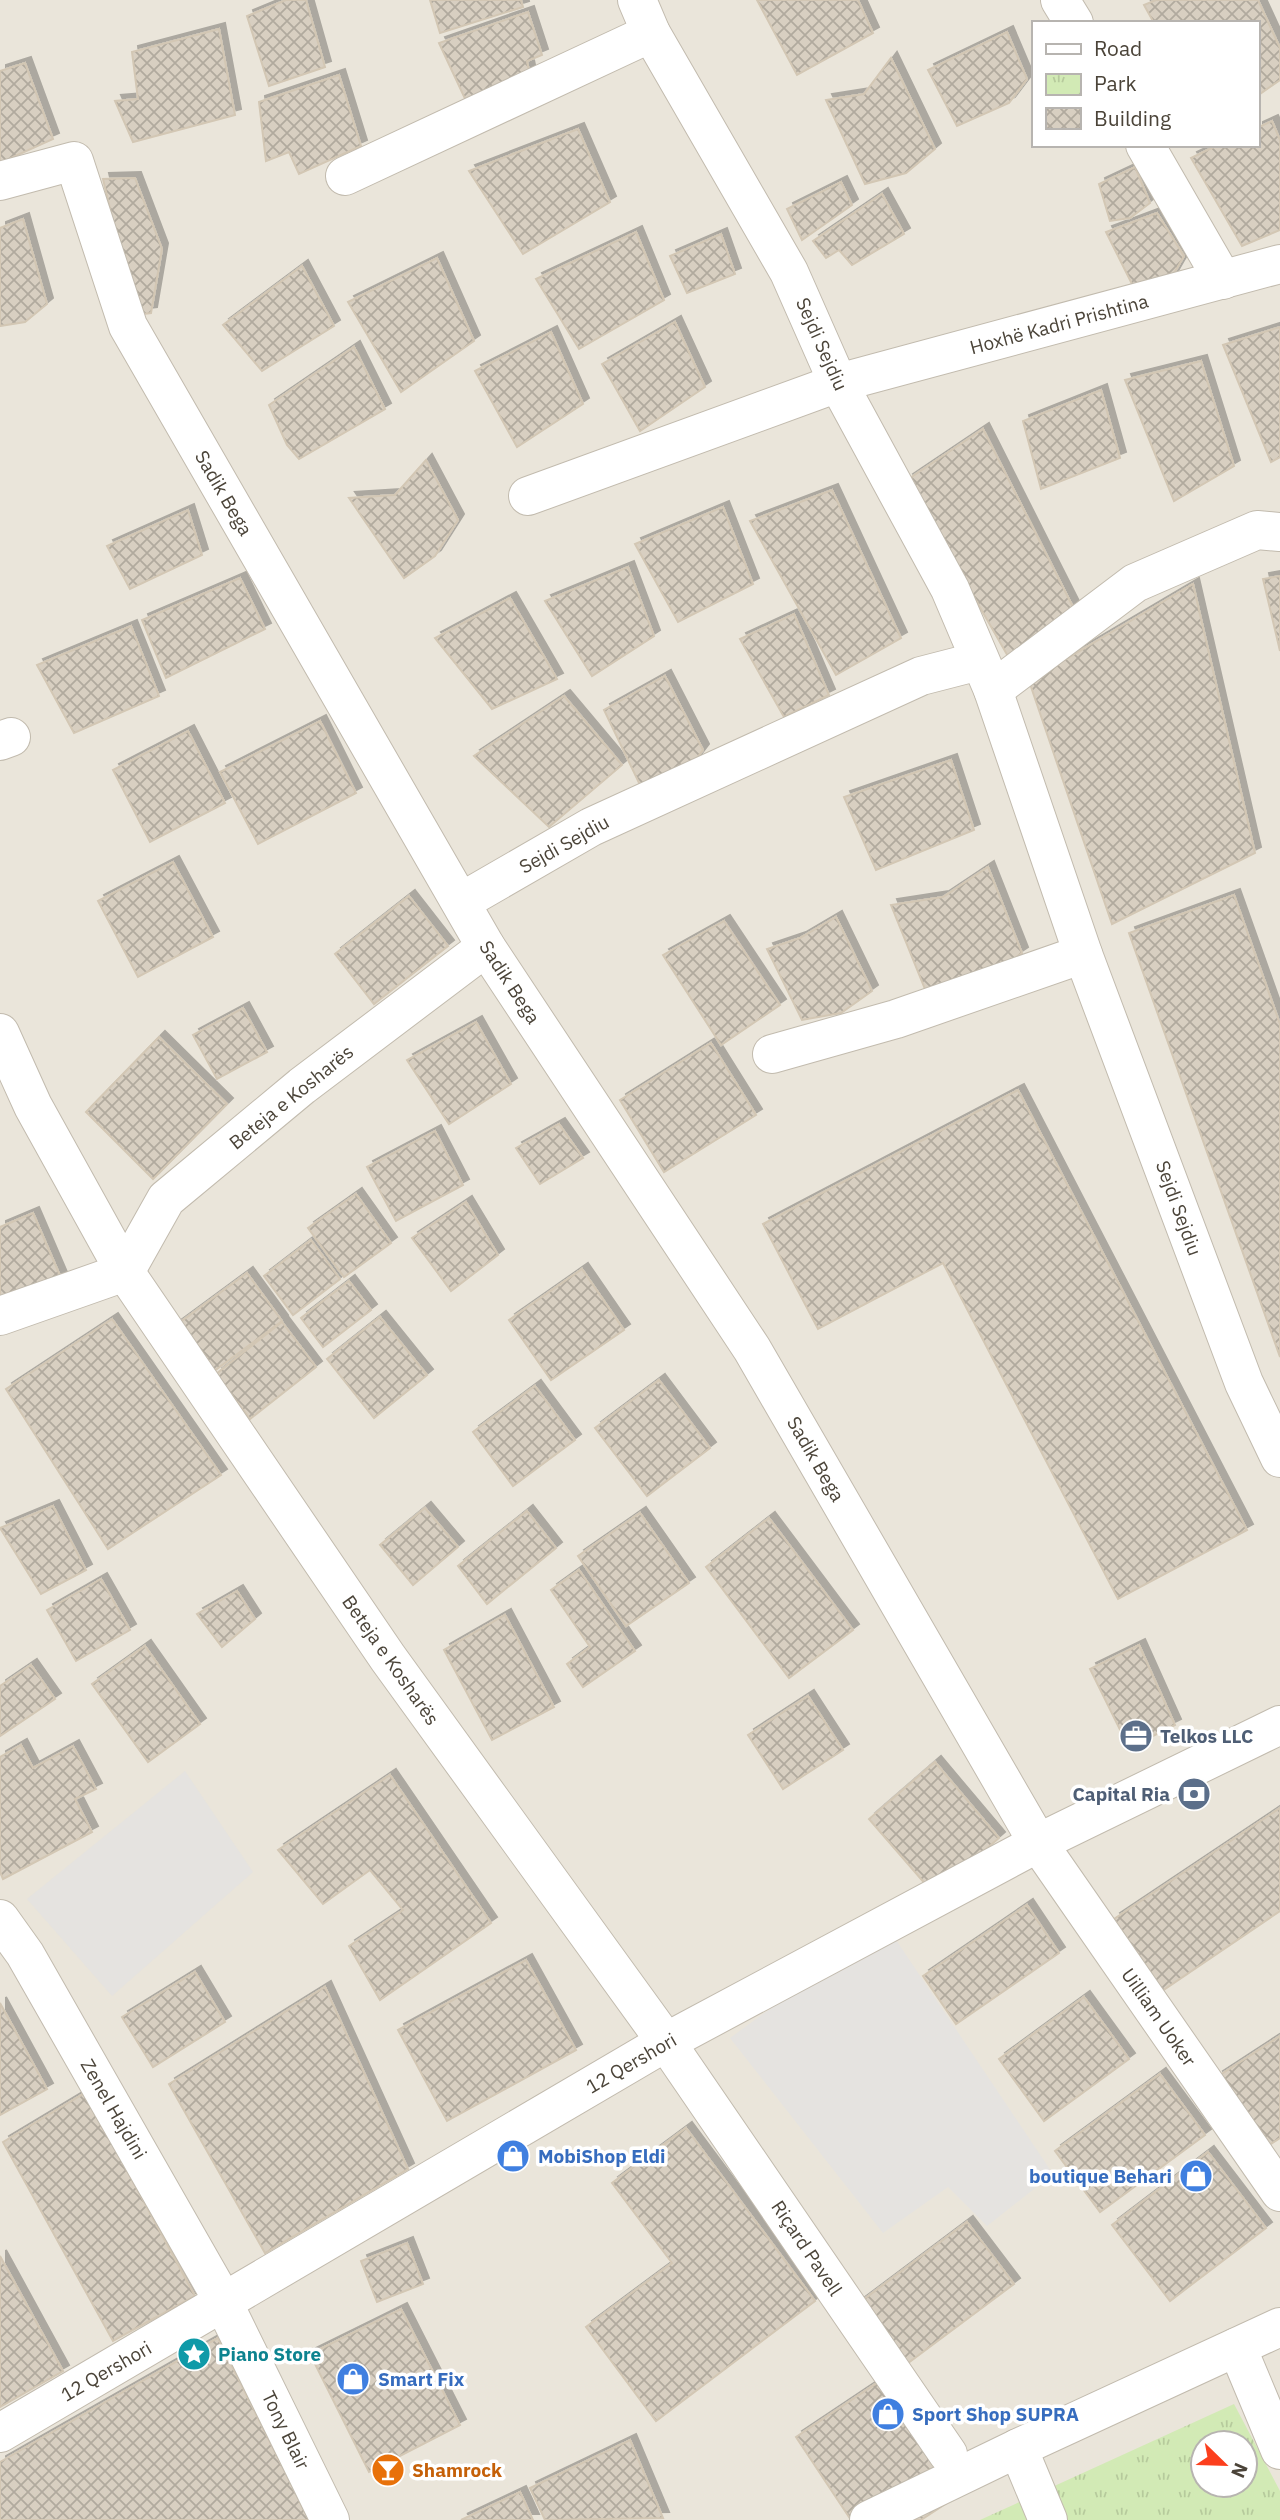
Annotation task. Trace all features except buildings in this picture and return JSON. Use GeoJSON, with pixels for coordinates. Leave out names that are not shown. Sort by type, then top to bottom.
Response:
{"type":"FeatureCollection","features":[{"type":"Feature","properties":{"kind":"street"},"geometry":{"type":"LineString","coordinates":[[1060,0],[1073,21]]}},
{"type":"Feature","properties":{"kind":"street","name":"Sejdi Sejdiu"},"geometry":{"type":"LineString","coordinates":[[345,176],[644,16],[789,272],[838,383],[950,589],[986,676],[1083,954],[1244,1383],[1280,1458]]}},
{"type":"Feature","properties":{"kind":"street"},"geometry":{"type":"LineString","coordinates":[[1146,147],[1223,280]]}},
{"type":"Feature","properties":{"kind":"street","name":"Sadik Bega"},"geometry":{"type":"LineString","coordinates":[[0,181],[74,161],[128,326],[486,947],[752,1349],[1038,1843]]}},
{"type":"Feature","properties":{"kind":"street","name":"Hoxhë Kadri Prishtina"},"geometry":{"type":"LineString","coordinates":[[528,496],[838,383],[1280,264]]}},
{"type":"Feature","properties":{"kind":"street","name":"Sejdi Sejdiu"},"geometry":{"type":"LineString","coordinates":[[461,902],[591,827],[921,676],[986,676],[1135,583],[1257,530],[1280,532]]}},
{"type":"Feature","properties":{"kind":"street","name":"Beteja e Kosharës"},"geometry":{"type":"LineString","coordinates":[[125,1272],[166,1199],[302,1086],[486,947]]}},
{"type":"Feature","properties":{"kind":"street"},"geometry":{"type":"LineString","coordinates":[[772,1054],[896,1020],[1083,954]]}},
{"type":"Feature","properties":{"kind":"street","name":"Beteja e Kosharës"},"geometry":{"type":"LineString","coordinates":[[0,1033],[33,1106],[125,1272],[388,1658],[666,2042]]}},
{"type":"Feature","properties":{"kind":"street"},"geometry":{"type":"LineString","coordinates":[[0,1316],[125,1272]]}},
{"type":"Feature","properties":{"kind":"street","name":"12 Qershori"},"geometry":{"type":"LineString","coordinates":[[0,2433],[666,2042],[1038,1843],[1280,1725]]}},
{"type":"Feature","properties":{"kind":"street","name":"Uilliam Uoker"},"geometry":{"type":"LineString","coordinates":[[1038,1843],[1280,2192]]}},
{"type":"Feature","properties":{"kind":"street","name":"Zenel Hajdini"},"geometry":{"type":"LineString","coordinates":[[0,1919],[12,1959],[223,2301]]}},
{"type":"Feature","properties":{"kind":"street","name":"Riçard Pavell"},"geometry":{"type":"LineString","coordinates":[[666,2042],[948,2454]]}},
{"type":"Feature","properties":{"kind":"street","name":"Tony Blair"},"geometry":{"type":"LineString","coordinates":[[223,2301],[330,2520]]}},
{"type":"Feature","properties":{"kind":"street"},"geometry":{"type":"LineString","coordinates":[[869,2520],[1018,2448],[1280,2328]]}},
{"type":"Feature","properties":{"kind":"street"},"geometry":{"type":"LineString","coordinates":[[1237,2347],[1280,2450]]}},
{"type":"Feature","properties":{"kind":"street"},"geometry":{"type":"LineString","coordinates":[[1018,2448],[1048,2520]]}},
{"type":"Feature","properties":{"kind":"shaded area"},"geometry":{"type":"Polygon","coordinates":[[[0,0],[1280,0],[1280,2520],[0,2520],[0,0]]]}},
{"type":"Feature","properties":{"kind":"shaded area"},"geometry":{"type":"Polygon","coordinates":[[[185,1771],[253,1872],[112,1996],[27,1899],[185,1771]]]}},
{"type":"Feature","properties":{"kind":"shaded area"},"geometry":{"type":"Polygon","coordinates":[[[886,1925],[1053,2174],[987,2226],[948,2187],[883,2233],[730,2038],[886,1925]]]}},
{"type":"Feature","properties":{"kind":"green space"},"geometry":{"type":"Polygon","coordinates":[[[1234,2404],[1247,2429],[1189,2429],[1189,2499],[1259,2499],[1259,2451],[1280,2491],[1280,2520],[980,2520],[1234,2404]]]}},
{"type":"Feature","properties":{"kind":"place","name":"Telkos LLC"},"geometry":{"type":"Point","coordinates":[1136,1736]}},
{"type":"Feature","properties":{"kind":"place","name":"Capital Ria"},"geometry":{"type":"Point","coordinates":[1194,1794]}},
{"type":"Feature","properties":{"kind":"place","name":"MobiShop Eldi"},"geometry":{"type":"Point","coordinates":[513,2156]}},
{"type":"Feature","properties":{"kind":"place","name":"boutique Behari"},"geometry":{"type":"Point","coordinates":[1196,2176]}},
{"type":"Feature","properties":{"kind":"place","name":"Piano Store"},"geometry":{"type":"Point","coordinates":[194,2354]}},
{"type":"Feature","properties":{"kind":"place","name":"Smart Fix"},"geometry":{"type":"Point","coordinates":[353,2379]}},
{"type":"Feature","properties":{"kind":"place","name":"Sport Shop SUPRA"},"geometry":{"type":"Point","coordinates":[888,2414]}},
{"type":"Feature","properties":{"kind":"place","name":"Shamrock"},"geometry":{"type":"Point","coordinates":[388,2470]}}]}
